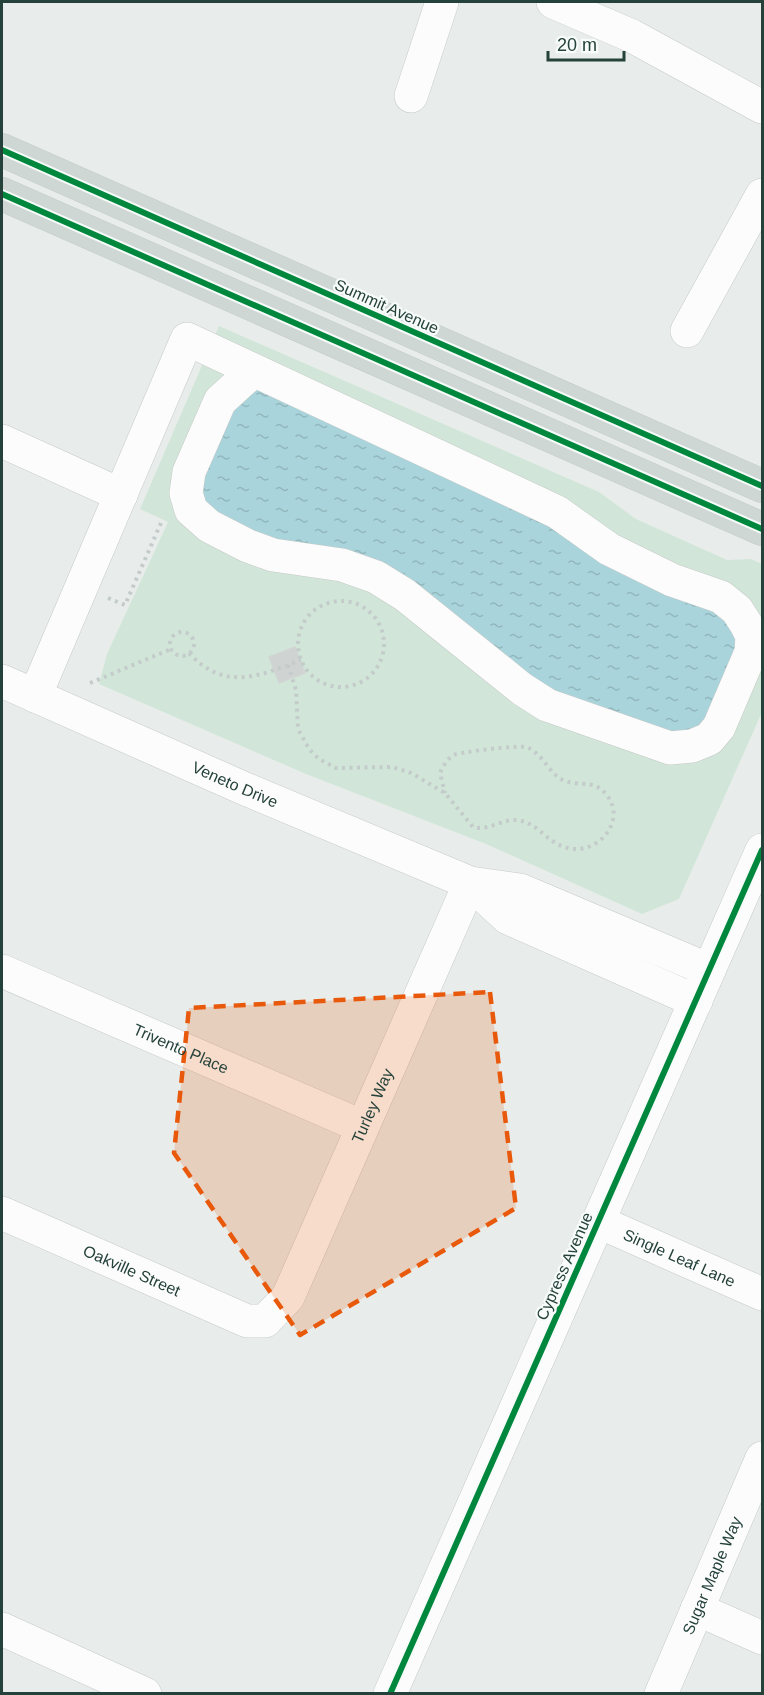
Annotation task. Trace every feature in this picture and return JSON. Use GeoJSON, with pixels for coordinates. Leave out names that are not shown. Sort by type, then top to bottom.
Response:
{"type":"FeatureCollection","features":[{"type":"Feature","properties":{"kind":"main road","name":"Summit Avenue"},"geometry":{"type":"LineString","coordinates":[[2,150],[762,486]]}},
{"type":"Feature","properties":{"kind":"main road"},"geometry":{"type":"LineString","coordinates":[[2,194],[762,529]]}},
{"type":"Feature","properties":{"kind":"street"},"geometry":{"type":"LineString","coordinates":[[411,96],[442,2]]}},
{"type":"Feature","properties":{"kind":"street"},"geometry":{"type":"LineString","coordinates":[[553,2],[632,36],[762,107]]}},
{"type":"Feature","properties":{"kind":"street"},"geometry":{"type":"LineString","coordinates":[[687,331],[762,195]]}},
{"type":"Feature","properties":{"kind":"street"},"geometry":{"type":"LineString","coordinates":[[35,696],[187,339],[557,512],[609,549],[672,580],[721,597],[737,610],[752,636],[751,652],[719,727],[709,739],[700,743],[670,748],[571,715],[547,705],[522,689],[405,595],[376,577],[342,565],[273,555],[248,546],[209,526],[191,510],[186,493],[189,472],[220,401],[253,371]]}},
{"type":"Feature","properties":{"kind":"street"},"geometry":{"type":"LineString","coordinates":[[2,441],[121,495]]}},
{"type":"Feature","properties":{"kind":"street","name":"Veneto Drive"},"geometry":{"type":"LineString","coordinates":[[2,681],[243,788],[470,883],[520,890],[709,970]]}},
{"type":"Feature","properties":{"kind":"street","name":"Cypress Avenue"},"geometry":{"type":"LineString","coordinates":[[390,1694],[762,850]]}},
{"type":"Feature","properties":{"kind":"street","name":"Veneto Drive"},"geometry":{"type":"LineString","coordinates":[[470,883],[508,918],[696,1000]]}},
{"type":"Feature","properties":{"kind":"street","name":"Turley Way"},"geometry":{"type":"LineString","coordinates":[[265,1321],[288,1297],[361,1126],[470,883]]}},
{"type":"Feature","properties":{"kind":"street","name":"Trivento Place"},"geometry":{"type":"LineString","coordinates":[[2,971],[361,1126]]}},
{"type":"Feature","properties":{"kind":"street","name":"Oakville Street"},"geometry":{"type":"LineString","coordinates":[[2,1213],[247,1321],[265,1321]]}},
{"type":"Feature","properties":{"kind":"street","name":"Single Leaf Lane"},"geometry":{"type":"LineString","coordinates":[[599,1222],[762,1293]]}},
{"type":"Feature","properties":{"kind":"street","name":"Sugar Maple Way"},"geometry":{"type":"LineString","coordinates":[[661,1694],[762,1458]]}},
{"type":"Feature","properties":{"kind":"street"},"geometry":{"type":"LineString","coordinates":[[697,1609],[762,1638]]}},
{"type":"Feature","properties":{"kind":"street"},"geometry":{"type":"LineString","coordinates":[[2,1629],[145,1694]]}},
{"type":"Feature","properties":{"kind":"path"},"geometry":{"type":"LineString","coordinates":[[125,605],[161,523]]}},
{"type":"Feature","properties":{"kind":"path"},"geometry":{"type":"LineString","coordinates":[[340,601],[353,603],[366,609],[376,619],[382,632],[383,652],[375,671],[364,681],[351,686],[337,687],[322,683],[311,675],[301,660],[299,634],[305,621],[314,611],[326,604],[340,601]]}},
{"type":"Feature","properties":{"kind":"path"},"geometry":{"type":"LineString","coordinates":[[171,649],[174,635],[184,632],[191,636],[194,643],[189,653]]}},
{"type":"Feature","properties":{"kind":"path"},"geometry":{"type":"LineString","coordinates":[[171,649],[177,654],[189,653],[215,674],[233,677],[253,677],[301,660]]}},
{"type":"Feature","properties":{"kind":"path"},"geometry":{"type":"LineString","coordinates":[[90,683],[171,649]]}},
{"type":"Feature","properties":{"kind":"path"},"geometry":{"type":"LineString","coordinates":[[288,665],[296,690],[298,729],[309,749],[327,765],[343,769],[399,768],[422,778],[445,793],[473,827],[486,828],[508,820],[521,821],[553,843],[575,849],[591,846],[602,840],[613,819],[609,797],[599,787],[586,783],[571,783],[558,777],[538,755],[526,747],[511,746],[481,752],[466,751],[451,756],[441,773],[445,793]]}},
{"type":"Feature","properties":{"kind":"highlighted area"},"geometry":{"type":"Polygon","coordinates":[[[490,992],[516,1208],[300,1335],[174,1153],[189,1008],[490,992]]]}},
{"type":"Feature","properties":{"kind":"green space"},"geometry":{"type":"Polygon","coordinates":[[[219,326],[599,492],[636,519],[727,560],[751,559],[762,564],[762,712],[679,899],[642,914],[486,844],[306,774],[99,684],[107,654],[168,522],[140,509],[219,326]]]}},
{"type":"Feature","properties":{"kind":"water"},"geometry":{"type":"Polygon","coordinates":[[[256,390],[272,392],[711,600],[745,640],[714,719],[689,737],[578,708],[298,550],[204,509],[198,476],[228,404],[256,390]]]}},
{"type":"Feature","properties":{"kind":"building"},"geometry":{"type":"Polygon","coordinates":[[[295,647],[305,673],[279,683],[269,657],[295,647]]]}},
{"type":"Feature","properties":{"kind":"cycle path"},"geometry":{"type":"LineString","coordinates":[[2,150],[762,486]]}},
{"type":"Feature","properties":{"kind":"cycle path"},"geometry":{"type":"LineString","coordinates":[[2,194],[762,529]]}},
{"type":"Feature","properties":{"kind":"cycle path"},"geometry":{"type":"LineString","coordinates":[[390,1694],[762,850]]}}]}
